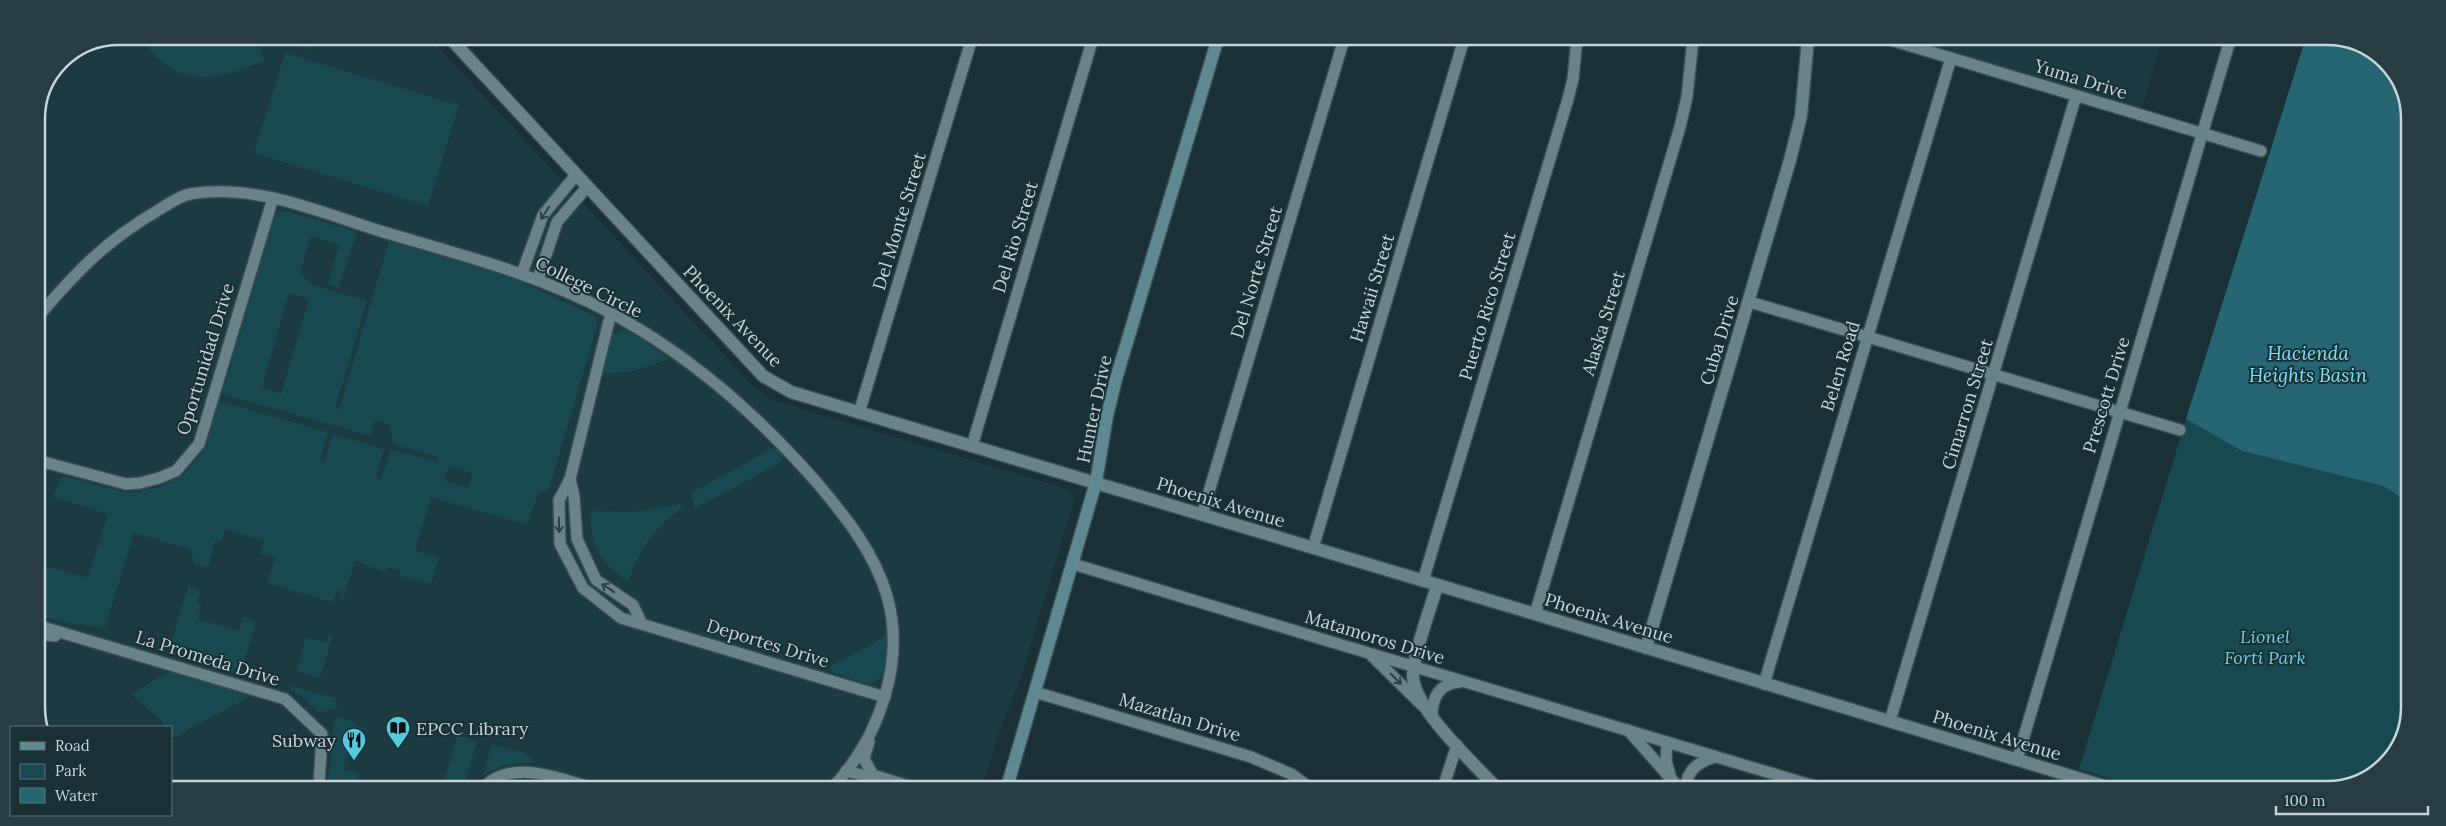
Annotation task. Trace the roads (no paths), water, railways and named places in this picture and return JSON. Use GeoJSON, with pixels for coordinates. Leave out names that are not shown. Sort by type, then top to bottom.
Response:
{"type":"FeatureCollection","features":[{"type":"Feature","properties":{"kind":"main road","name":"Hunter Drive"},"geometry":{"type":"LineString","coordinates":[[1009,781],[1096,482],[1107,416],[1116,379],[1216,45]]}},
{"type":"Feature","properties":{"kind":"street","name":"Phoenix Avenue"},"geometry":{"type":"LineString","coordinates":[[456,45],[763,376],[791,392],[859,414],[1096,482],[2087,781]]}},
{"type":"Feature","properties":{"kind":"street","name":"Del Monte Street"},"geometry":{"type":"LineString","coordinates":[[859,414],[970,45]]}},
{"type":"Feature","properties":{"kind":"street","name":"Del Rio Street"},"geometry":{"type":"LineString","coordinates":[[972,446],[1091,45]]}},
{"type":"Feature","properties":{"kind":"street","name":"Del Norte Street"},"geometry":{"type":"LineString","coordinates":[[1202,515],[1342,45]]}},
{"type":"Feature","properties":{"kind":"street","name":"Hawaii Street"},"geometry":{"type":"LineString","coordinates":[[1313,548],[1462,45]]}},
{"type":"Feature","properties":{"kind":"street","name":"Puerto Rico Street"},"geometry":{"type":"LineString","coordinates":[[1423,581],[1568,99],[1573,79],[1576,45]]}},
{"type":"Feature","properties":{"kind":"street","name":"Alaska Street"},"geometry":{"type":"LineString","coordinates":[[1535,614],[1680,126],[1687,97],[1692,45]]}},
{"type":"Feature","properties":{"kind":"street","name":"Cuba Drive"},"geometry":{"type":"LineString","coordinates":[[1646,648],[1750,302],[1801,116],[1808,45]]}},
{"type":"Feature","properties":{"kind":"street","name":"Yuma Drive"},"geometry":{"type":"LineString","coordinates":[[1908,45],[2260,151]]}},
{"type":"Feature","properties":{"kind":"street","name":"Prescott Drive"},"geometry":{"type":"LineString","coordinates":[[2017,760],[2229,45]]}},
{"type":"Feature","properties":{"kind":"street","name":"Belen Road"},"geometry":{"type":"LineString","coordinates":[[1764,684],[1951,58]]}},
{"type":"Feature","properties":{"kind":"street","name":"Cimarron Street"},"geometry":{"type":"LineString","coordinates":[[1890,721],[2076,96]]}},
{"type":"Feature","properties":{"kind":"street"},"geometry":{"type":"LineString","coordinates":[[522,273],[543,215],[576,175]]}},
{"type":"Feature","properties":{"kind":"street"},"geometry":{"type":"LineString","coordinates":[[538,279],[557,222],[587,187]]}},
{"type":"Feature","properties":{"kind":"street","name":"College Circle"},"geometry":{"type":"LineString","coordinates":[[45,308],[76,272],[122,232],[186,194],[228,191],[273,198],[522,273],[611,313],[687,361],[758,418],[801,465],[849,523],[878,572],[887,598],[895,644],[885,697],[873,730],[838,781]]}},
{"type":"Feature","properties":{"kind":"street","name":"Oportunidad Drive"},"geometry":{"type":"LineString","coordinates":[[45,462],[126,484],[160,478],[176,471],[184,464],[199,444],[273,198]]}},
{"type":"Feature","properties":{"kind":"street"},"geometry":{"type":"LineString","coordinates":[[1750,302],[2180,430]]}},
{"type":"Feature","properties":{"kind":"street","name":"Deportes Drive"},"geometry":{"type":"LineString","coordinates":[[611,313],[570,479],[559,500],[560,544],[583,588],[621,618],[641,622],[885,697]]}},
{"type":"Feature","properties":{"kind":"street","name":"Deportes Drive"},"geometry":{"type":"LineString","coordinates":[[570,479],[574,496],[577,539],[596,580],[633,605],[641,622]]}},
{"type":"Feature","properties":{"kind":"street","name":"Matamoros Drive"},"geometry":{"type":"LineString","coordinates":[[1073,564],[1414,668],[1627,729],[1797,781]]}},
{"type":"Feature","properties":{"kind":"street"},"geometry":{"type":"LineString","coordinates":[[1423,706],[1414,689],[1414,668],[1437,586]]}},
{"type":"Feature","properties":{"kind":"street"},"geometry":{"type":"LineString","coordinates":[[45,628],[79,637]]}},
{"type":"Feature","properties":{"kind":"street"},"geometry":{"type":"LineString","coordinates":[[45,635],[79,637]]}},
{"type":"Feature","properties":{"kind":"street","name":"La Promeda Drive"},"geometry":{"type":"LineString","coordinates":[[79,637],[285,699],[322,734],[320,781]]}},
{"type":"Feature","properties":{"kind":"street"},"geometry":{"type":"LineString","coordinates":[[1369,653],[1423,706],[1490,781]]}},
{"type":"Feature","properties":{"kind":"street"},"geometry":{"type":"LineString","coordinates":[[1432,716],[1432,705],[1440,690],[1452,682],[1466,682]]}},
{"type":"Feature","properties":{"kind":"street","name":"Mazatlan Drive"},"geometry":{"type":"LineString","coordinates":[[1035,692],[1251,757],[1291,774],[1300,781]]}},
{"type":"Feature","properties":{"kind":"street"},"geometry":{"type":"LineString","coordinates":[[1627,729],[1672,780]]}},
{"type":"Feature","properties":{"kind":"street"},"geometry":{"type":"LineString","coordinates":[[873,730],[864,759],[873,774],[885,780]]}},
{"type":"Feature","properties":{"kind":"street"},"geometry":{"type":"LineString","coordinates":[[1667,742],[1666,761],[1672,780]]}},
{"type":"Feature","properties":{"kind":"street"},"geometry":{"type":"LineString","coordinates":[[1446,781],[1457,745]]}},
{"type":"Feature","properties":{"kind":"street"},"geometry":{"type":"LineString","coordinates":[[1687,781],[1694,767],[1705,759],[1717,757]]}},
{"type":"Feature","properties":{"kind":"street"},"geometry":{"type":"LineString","coordinates":[[846,771],[889,781]]}},
{"type":"Feature","properties":{"kind":"street"},"geometry":{"type":"LineString","coordinates":[[492,781],[500,776],[514,772],[550,775],[570,781]]}},
{"type":"Feature","properties":{"kind":"water","name":"Hacienda Heights Basin"},"geometry":{"type":"Polygon","coordinates":[[[2303,45],[2337,46],[2360,53],[2376,63],[2386,74],[2395,90],[2401,114],[2401,497],[2383,486],[2242,451],[2186,419],[2303,45]]]}},
{"type":"Feature","properties":{"kind":"place","name":"EPCC Library"},"geometry":{"type":"Point","coordinates":[398,749]}},
{"type":"Feature","properties":{"kind":"place","name":"Subway"},"geometry":{"type":"Point","coordinates":[354,761]}},
{"type":"Feature","properties":{"kind":"park label","name":"Lionel Forti Park"},"geometry":{"type":"Point","coordinates":[2265,646]}}]}
